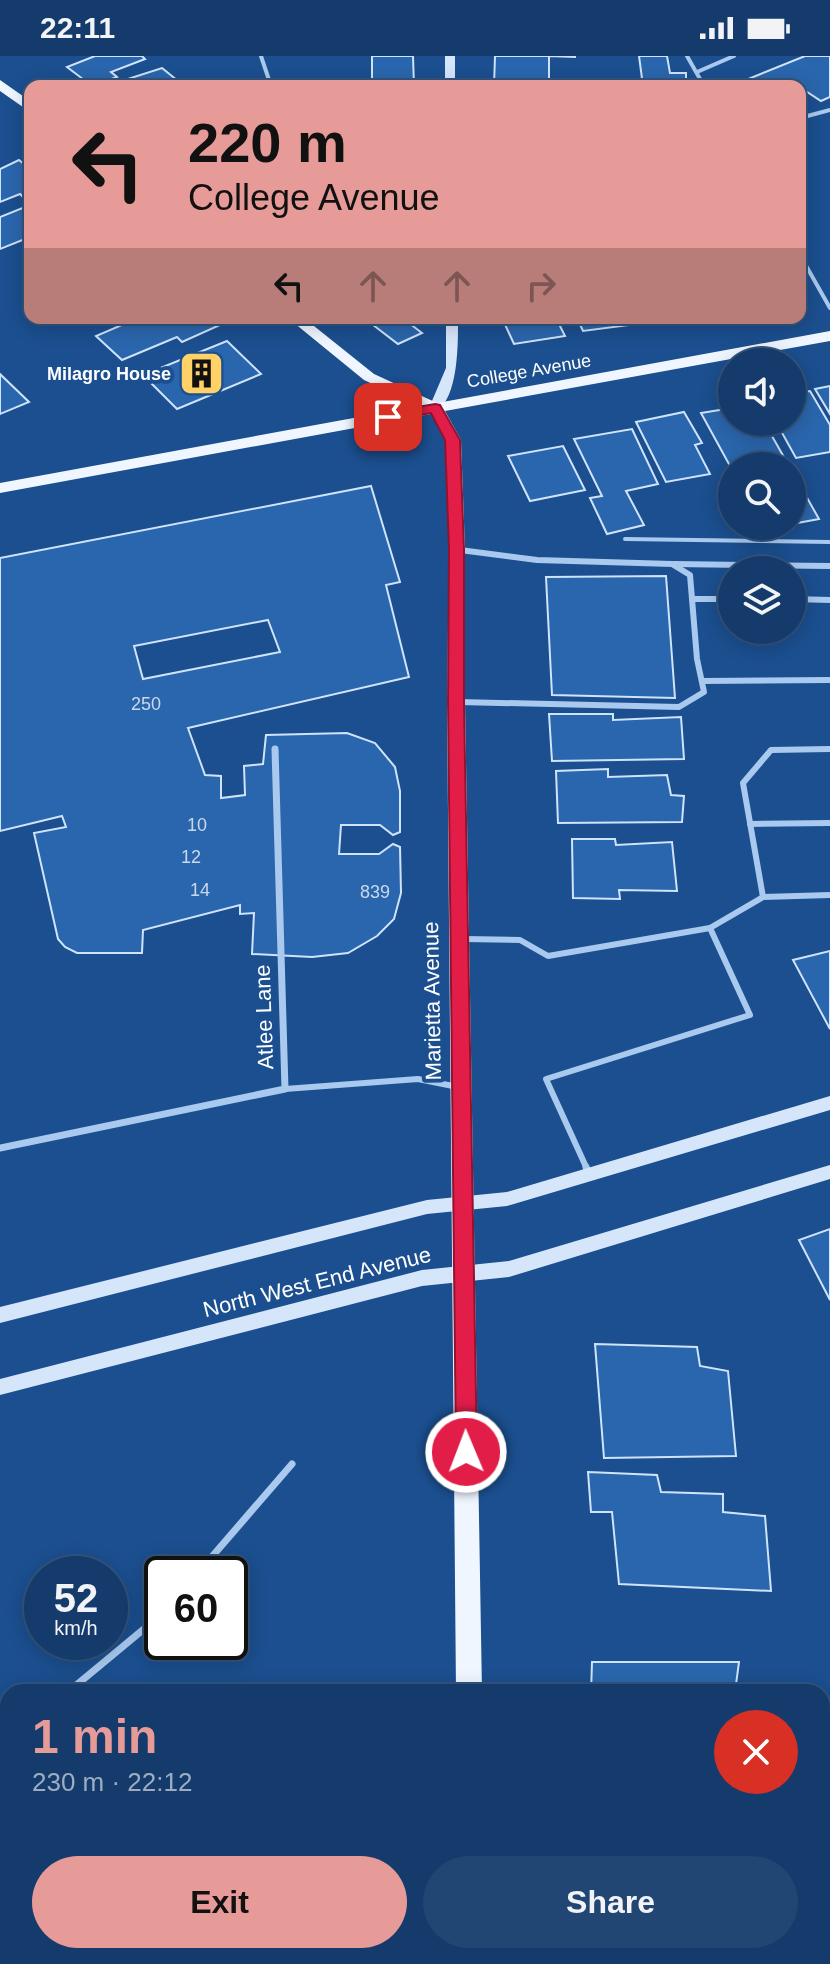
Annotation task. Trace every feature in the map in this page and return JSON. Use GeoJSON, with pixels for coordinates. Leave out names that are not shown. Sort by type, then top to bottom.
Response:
{"type":"FeatureCollection","features":[{"type":"Feature","properties":{"kind":"main road"},"geometry":{"type":"LineString","coordinates":[[3,90],[24,104]]}},
{"type":"Feature","properties":{"kind":"main road"},"geometry":{"type":"LineString","coordinates":[[303,324],[369,377],[435,408]]}},
{"type":"Feature","properties":{"kind":"main road","name":"College Avenue"},"geometry":{"type":"LineString","coordinates":[[0,488],[830,336]]}},
{"type":"Feature","properties":{"kind":"main road","name":"Marietta Avenue"},"geometry":{"type":"LineString","coordinates":[[435,408],[453,440],[457,549],[456,702],[469,1684]]}},
{"type":"Feature","properties":{"kind":"street"},"geometry":{"type":"LineString","coordinates":[[450,56],[450,80]]}},
{"type":"Feature","properties":{"kind":"street"},"geometry":{"type":"LineString","coordinates":[[435,408],[452,368],[452,324]]}},
{"type":"Feature","properties":{"kind":"street","name":"Atlee Lane"},"geometry":{"type":"LineString","coordinates":[[0,1148],[285,1089],[275,749]]}},
{"type":"Feature","properties":{"kind":"street","name":"North West End Avenue"},"geometry":{"type":"LineString","coordinates":[[0,1315],[427,1207],[507,1199],[830,1103]]}},
{"type":"Feature","properties":{"kind":"street","name":"North West End Avenue"},"geometry":{"type":"LineString","coordinates":[[0,1387],[422,1278],[509,1269],[830,1172]]}},
{"type":"Feature","properties":{"kind":"lane"},"geometry":{"type":"LineString","coordinates":[[261,56],[269,80]]}},
{"type":"Feature","properties":{"kind":"lane"},"geometry":{"type":"LineString","coordinates":[[687,56],[701,80]]}},
{"type":"Feature","properties":{"kind":"lane"},"geometry":{"type":"LineString","coordinates":[[697,72],[734,56]]}},
{"type":"Feature","properties":{"kind":"lane"},"geometry":{"type":"LineString","coordinates":[[806,116],[830,110]]}},
{"type":"Feature","properties":{"kind":"lane"},"geometry":{"type":"LineString","coordinates":[[806,266],[830,308]]}},
{"type":"Feature","properties":{"kind":"lane"},"geometry":{"type":"LineString","coordinates":[[625,539],[830,542]]}},
{"type":"Feature","properties":{"kind":"lane"},"geometry":{"type":"LineString","coordinates":[[457,549],[537,560],[830,566]]}},
{"type":"Feature","properties":{"kind":"lane"},"geometry":{"type":"LineString","coordinates":[[456,702],[679,707],[704,692],[690,575],[672,564]]}},
{"type":"Feature","properties":{"kind":"lane"},"geometry":{"type":"LineString","coordinates":[[692,599],[718,599]]}},
{"type":"Feature","properties":{"kind":"lane"},"geometry":{"type":"LineString","coordinates":[[806,599],[830,600]]}},
{"type":"Feature","properties":{"kind":"lane"},"geometry":{"type":"LineString","coordinates":[[702,681],[830,680]]}},
{"type":"Feature","properties":{"kind":"lane"},"geometry":{"type":"LineString","coordinates":[[763,897],[743,783],[771,750],[830,749]]}},
{"type":"Feature","properties":{"kind":"lane"},"geometry":{"type":"LineString","coordinates":[[750,824],[830,823]]}},
{"type":"Feature","properties":{"kind":"lane"},"geometry":{"type":"LineString","coordinates":[[460,939],[520,940],[548,956],[710,928],[763,897],[830,895]]}},
{"type":"Feature","properties":{"kind":"lane"},"geometry":{"type":"LineString","coordinates":[[589,1174],[546,1079],[750,1015],[710,928]]}},
{"type":"Feature","properties":{"kind":"lane"},"geometry":{"type":"LineString","coordinates":[[285,1089],[418,1079],[462,1087]]}},
{"type":"Feature","properties":{"kind":"lane"},"geometry":{"type":"LineString","coordinates":[[213,1556],[292,1464]]}},
{"type":"Feature","properties":{"kind":"lane"},"geometry":{"type":"LineString","coordinates":[[78,1684],[144,1629]]}},
{"type":"Feature","properties":{"kind":"building"},"geometry":{"type":"Polygon","coordinates":[[[95,56],[142,56],[145,59],[111,72],[117,77],[109,80],[84,80],[67,67],[95,56]]]}},
{"type":"Feature","properties":{"kind":"building"},"geometry":{"type":"Polygon","coordinates":[[[372,56],[413,56],[414,80],[372,80],[372,56]]]}},
{"type":"Feature","properties":{"kind":"building"},"geometry":{"type":"Polygon","coordinates":[[[495,56],[549,56],[549,80],[494,80],[495,56]]]}},
{"type":"Feature","properties":{"kind":"building"},"geometry":{"type":"Polygon","coordinates":[[[639,56],[667,56],[670,73],[686,73],[686,80],[642,80],[639,56]]]}},
{"type":"Feature","properties":{"kind":"building"},"geometry":{"type":"Polygon","coordinates":[[[805,56],[830,56],[830,97],[821,101],[806,91],[806,80],[746,80],[805,56]]]}},
{"type":"Feature","properties":{"kind":"building"},"geometry":{"type":"Polygon","coordinates":[[[162,68],[177,80],[125,80],[162,68]]]}},
{"type":"Feature","properties":{"kind":"building"},"geometry":{"type":"Polygon","coordinates":[[[19,160],[24,164],[24,198],[20,194],[0,202],[0,169],[19,160]]]}},
{"type":"Feature","properties":{"kind":"building"},"geometry":{"type":"Polygon","coordinates":[[[24,207],[24,239],[0,249],[0,217],[24,207]]]}},
{"type":"Feature","properties":{"kind":"building"},"geometry":{"type":"Polygon","coordinates":[[[124,324],[220,325],[182,342],[177,337],[122,360],[96,336],[124,324]]]}},
{"type":"Feature","properties":{"kind":"building"},"geometry":{"type":"Polygon","coordinates":[[[372,324],[410,324],[422,333],[398,344],[372,324]]]}},
{"type":"Feature","properties":{"kind":"building"},"geometry":{"type":"Polygon","coordinates":[[[505,324],[559,324],[565,336],[514,344],[505,324]]]}},
{"type":"Feature","properties":{"kind":"building"},"geometry":{"type":"Polygon","coordinates":[[[580,324],[637,324],[583,331],[580,324]]]}},
{"type":"Feature","properties":{"kind":"building","name":"Milagro House"},"geometry":{"type":"Polygon","coordinates":[[[227,341],[261,374],[177,409],[143,375],[227,341]]]}},
{"type":"Feature","properties":{"kind":"building"},"geometry":{"type":"Polygon","coordinates":[[[0,374],[29,402],[0,414],[0,374]]]}},
{"type":"Feature","properties":{"kind":"building"},"geometry":{"type":"Polygon","coordinates":[[[830,386],[830,414],[815,389],[830,386]]]}},
{"type":"Feature","properties":{"kind":"building"},"geometry":{"type":"Polygon","coordinates":[[[810,391],[830,425],[830,452],[806,456],[806,452],[793,452],[784,436],[806,436],[806,392],[810,391]]]}},
{"type":"Feature","properties":{"kind":"building"},"geometry":{"type":"Polygon","coordinates":[[[718,410],[718,436],[772,436],[781,452],[722,452],[701,413],[718,410]]]}},
{"type":"Feature","properties":{"kind":"building"},"geometry":{"type":"Polygon","coordinates":[[[684,412],[702,443],[695,445],[710,474],[666,482],[636,422],[684,412]]]}},
{"type":"Feature","properties":{"kind":"building"},"geometry":{"type":"Polygon","coordinates":[[[632,429],[658,484],[626,491],[644,525],[607,534],[590,498],[602,496],[574,439],[632,429]]]}},
{"type":"Feature","properties":{"kind":"building"},"geometry":{"type":"Polygon","coordinates":[[[563,446],[585,490],[530,501],[508,456],[563,446]]]}},
{"type":"Feature","properties":{"kind":"building"},"geometry":{"type":"Polygon","coordinates":[[[371,486],[400,582],[386,585],[409,677],[188,728],[205,775],[221,776],[221,798],[245,795],[244,766],[263,764],[266,735],[347,733],[375,743],[395,767],[400,791],[400,832],[393,835],[380,825],[341,825],[339,854],[379,854],[393,844],[400,847],[401,893],[394,919],[377,936],[348,953],[312,957],[252,954],[254,913],[240,914],[240,905],[143,930],[142,953],[77,953],[65,947],[58,939],[34,833],[66,827],[62,816],[0,831],[0,558],[371,486]],[[268,620],[134,646],[143,679],[280,652],[268,620]]]}},
{"type":"Feature","properties":{"kind":"building"},"geometry":{"type":"Polygon","coordinates":[[[806,496],[819,519],[806,521],[806,496]]]}},
{"type":"Feature","properties":{"kind":"building"},"geometry":{"type":"Polygon","coordinates":[[[666,576],[675,698],[552,695],[546,577],[666,576]]]}},
{"type":"Feature","properties":{"kind":"building"},"geometry":{"type":"Polygon","coordinates":[[[549,714],[613,714],[613,720],[681,717],[684,759],[552,761],[549,714]]]}},
{"type":"Feature","properties":{"kind":"building"},"geometry":{"type":"Polygon","coordinates":[[[608,769],[608,777],[667,775],[671,795],[684,796],[682,822],[558,823],[556,771],[608,769]]]}},
{"type":"Feature","properties":{"kind":"building"},"geometry":{"type":"Polygon","coordinates":[[[572,839],[615,839],[616,845],[672,842],[677,891],[619,890],[620,899],[573,898],[572,839]]]}},
{"type":"Feature","properties":{"kind":"building"},"geometry":{"type":"Polygon","coordinates":[[[830,951],[830,1029],[793,960],[830,951]]]}},
{"type":"Feature","properties":{"kind":"building"},"geometry":{"type":"Polygon","coordinates":[[[830,1229],[830,1300],[799,1240],[830,1229]]]}},
{"type":"Feature","properties":{"kind":"building"},"geometry":{"type":"Polygon","coordinates":[[[595,1344],[697,1347],[700,1366],[728,1371],[736,1456],[604,1458],[595,1344]]]}},
{"type":"Feature","properties":{"kind":"building"},"geometry":{"type":"Polygon","coordinates":[[[588,1472],[657,1475],[661,1492],[723,1494],[723,1512],[765,1516],[771,1591],[619,1584],[612,1512],[591,1512],[588,1472]]]}},
{"type":"Feature","properties":{"kind":"building"},"geometry":{"type":"Polygon","coordinates":[[[592,1662],[739,1662],[736,1684],[591,1684],[592,1662]]]}},
{"type":"Feature","properties":{"kind":"place","name":"Milagro House"},"geometry":{"type":"Point","coordinates":[202,374]}},
{"type":"Feature","properties":{"kind":"route"},"geometry":{"type":"LineString","coordinates":[[388,417],[435,408],[453,440],[457,549],[456,702],[466,1452]]}}]}
